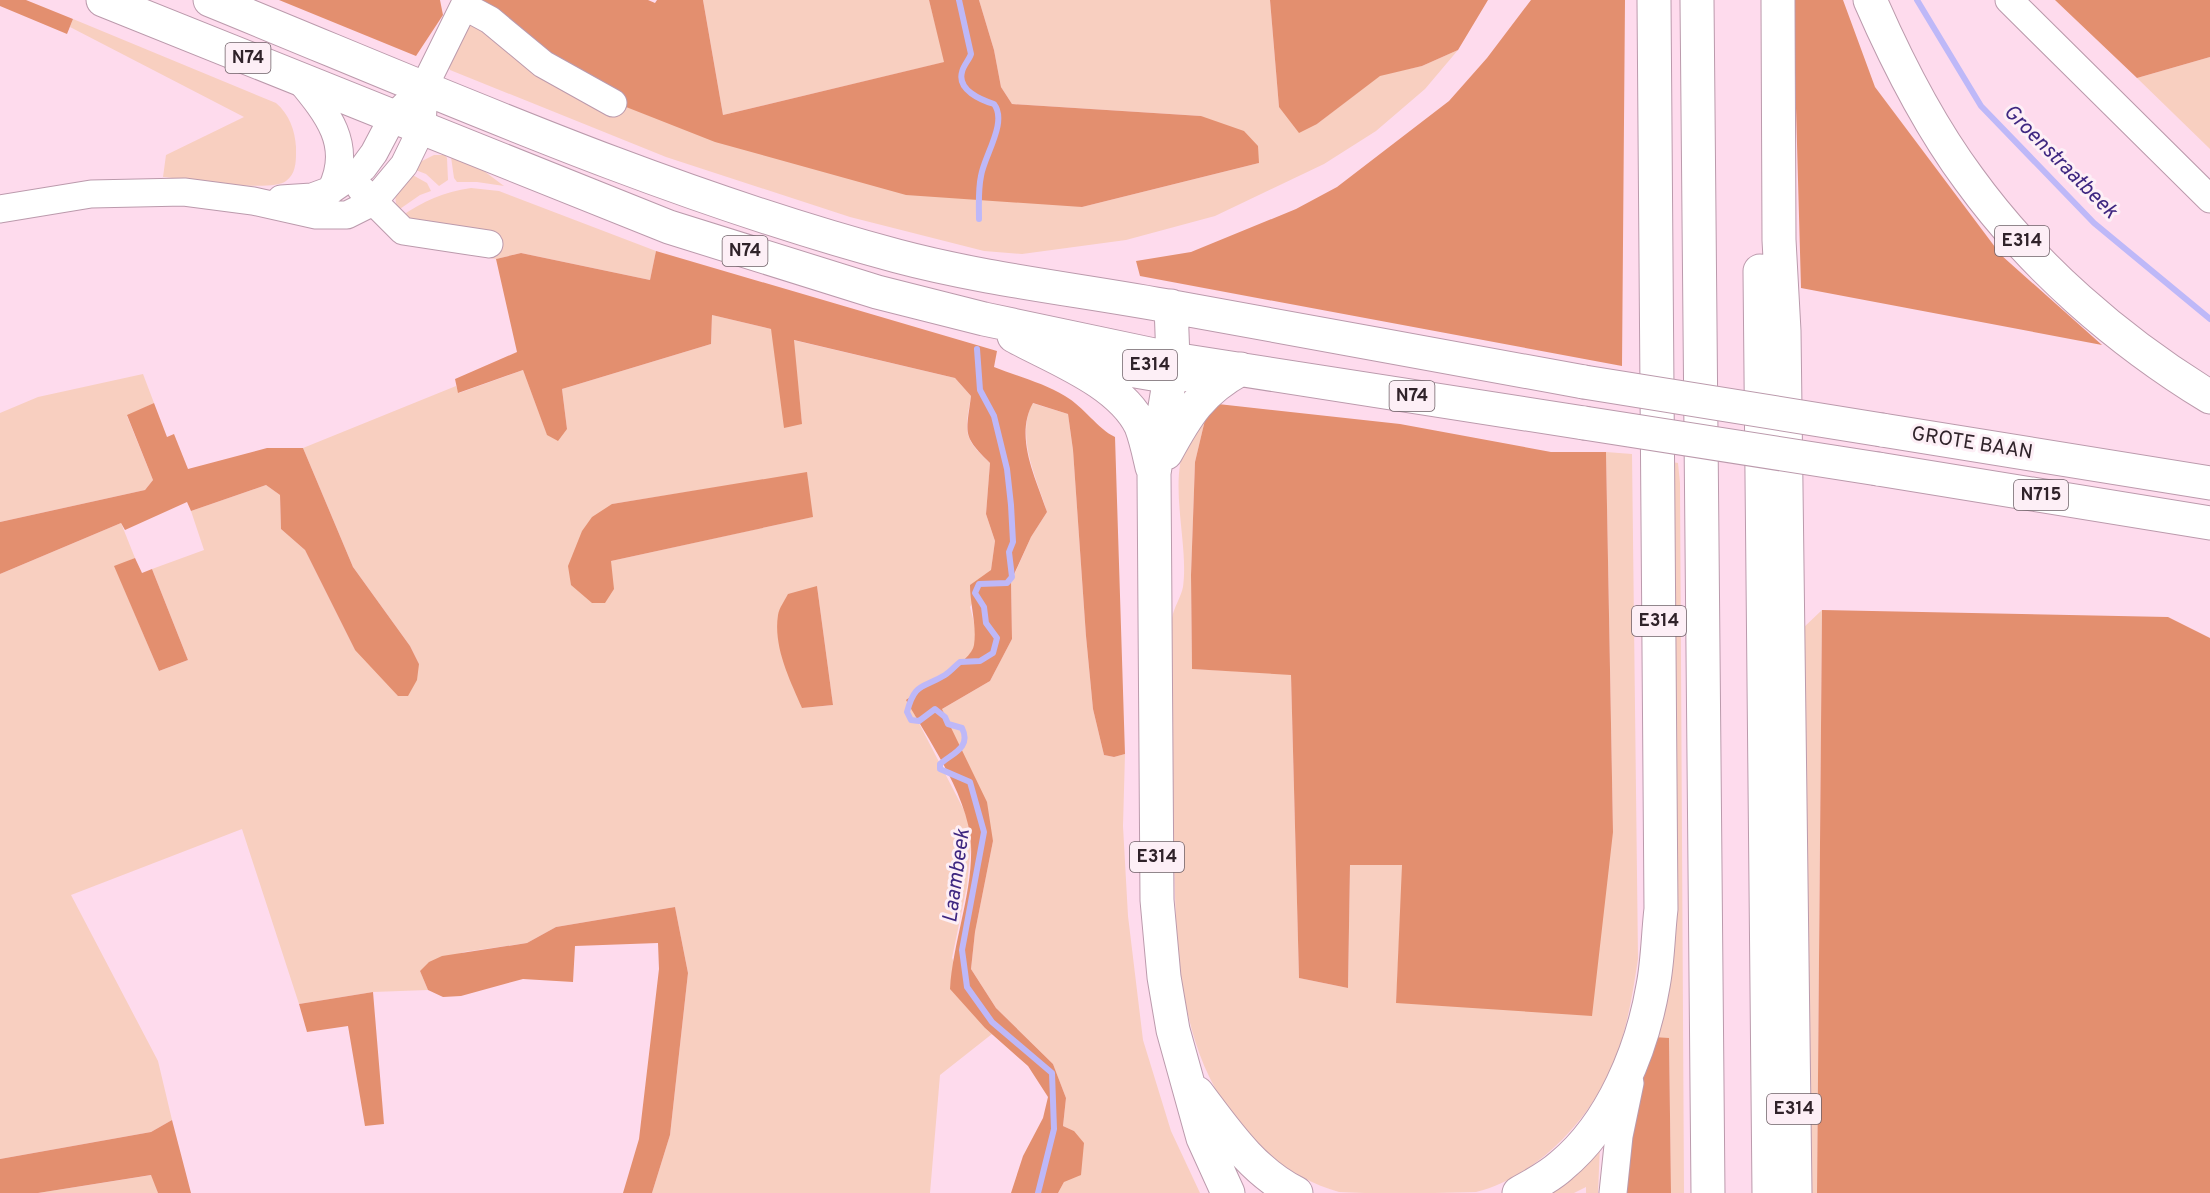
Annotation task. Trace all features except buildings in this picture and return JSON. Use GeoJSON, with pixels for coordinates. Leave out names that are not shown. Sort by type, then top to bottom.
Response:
{"type":"FeatureCollection","features":[{"type":"Feature","properties":{"kind":"highway","name":"N74"},"geometry":{"type":"LineString","coordinates":[[103,0],[669,227],[877,292],[1161,367],[1240,369],[1733,446]]}},
{"type":"Feature","properties":{"kind":"highway","name":"N74"},"geometry":{"type":"LineString","coordinates":[[210,0],[582,152],[796,225],[899,257],[1000,278],[1171,306],[1584,382],[1733,406]]}},
{"type":"Feature","properties":{"kind":"highway","name":"E314"},"geometry":{"type":"LineString","coordinates":[[1519,1193],[1561,1166],[1589,1138],[1612,1103],[1636,1049],[1654,986],[1661,909],[1654,0]]}},
{"type":"Feature","properties":{"kind":"highway","name":"E314"},"geometry":{"type":"LineString","coordinates":[[1697,0],[1708,1193]]}},
{"type":"Feature","properties":{"kind":"highway","name":"E314"},"geometry":{"type":"LineString","coordinates":[[1757,0],[1769,1193]]}},
{"type":"Feature","properties":{"kind":"highway","name":"E314"},"geometry":{"type":"LineString","coordinates":[[1778,0],[1779,240],[1785,342],[1797,1184]]}},
{"type":"Feature","properties":{"kind":"highway","name":"E314"},"geometry":{"type":"LineString","coordinates":[[1870,0],[1900,64],[1938,133],[1998,216],[2101,319],[2149,356],[2210,397]]}},
{"type":"Feature","properties":{"kind":"highway","name":"E314"},"geometry":{"type":"LineString","coordinates":[[1171,306],[1161,367],[1154,473],[1157,900],[1164,977],[1173,1030],[1203,1138],[1228,1193]]}},
{"type":"Feature","properties":{"kind":"highway","name":"N74"},"geometry":{"type":"LineString","coordinates":[[984,319],[1065,363]]}},
{"type":"Feature","properties":{"kind":"highway","name":"E314"},"geometry":{"type":"LineString","coordinates":[[1065,363],[1106,386],[1141,426],[1154,473]]}},
{"type":"Feature","properties":{"kind":"highway","name":"E314"},"geometry":{"type":"LineString","coordinates":[[1141,426],[1161,367]]}},
{"type":"Feature","properties":{"kind":"highway","name":"E314"},"geometry":{"type":"LineString","coordinates":[[1154,473],[1186,414],[1211,387],[1240,369]]}},
{"type":"Feature","properties":{"kind":"highway","name":"GROTE BAAN"},"geometry":{"type":"LineString","coordinates":[[1733,406],[2210,483]]}},
{"type":"Feature","properties":{"kind":"highway","name":"GROTE BAAN"},"geometry":{"type":"LineString","coordinates":[[1733,446],[2210,523]]}},
{"type":"Feature","properties":{"kind":"highway"},"geometry":{"type":"LineString","coordinates":[[2156,514],[2171,529],[2210,544]]}},
{"type":"Feature","properties":{"kind":"highway","name":"E314"},"geometry":{"type":"LineString","coordinates":[[1188,1080],[1248,1157],[1284,1187],[1296,1193]]}},
{"type":"Feature","properties":{"kind":"street"},"geometry":{"type":"LineString","coordinates":[[2009,0],[2210,199]]}},
{"type":"Feature","properties":{"kind":"street"},"geometry":{"type":"LineString","coordinates":[[0,209],[91,194],[184,192],[253,201],[316,215],[347,215],[374,202],[404,165],[407,123],[464,6],[490,20],[543,64],[613,103]]}},
{"type":"Feature","properties":{"kind":"street"},"geometry":{"type":"LineString","coordinates":[[298,78],[325,110],[341,150],[341,184]]}},
{"type":"Feature","properties":{"kind":"street"},"geometry":{"type":"LineString","coordinates":[[253,201],[312,197],[341,184],[363,168],[374,153],[407,123]]}},
{"type":"Feature","properties":{"kind":"street"},"geometry":{"type":"LineString","coordinates":[[341,184],[374,202],[403,231],[489,244]]}},
{"type":"Feature","properties":{"kind":"street","name":"N74"},"geometry":{"type":"LineString","coordinates":[[1065,363],[1161,367]]}},
{"type":"Feature","properties":{"kind":"street"},"geometry":{"type":"LineString","coordinates":[[1613,1193],[1619,1136],[1636,1049]]}},
{"type":"Feature","properties":{"kind":"shaded area"},"geometry":{"type":"Polygon","coordinates":[[[0,0],[26,0],[73,19],[67,34],[0,6],[0,0]]]}},
{"type":"Feature","properties":{"kind":"shaded area"},"geometry":{"type":"Polygon","coordinates":[[[279,0],[440,0],[443,15],[416,56],[279,0]]]}},
{"type":"Feature","properties":{"kind":"shaded area"},"geometry":{"type":"Polygon","coordinates":[[[477,0],[648,0],[655,3],[657,0],[703,0],[723,115],[944,62],[929,0],[979,0],[994,50],[1001,87],[1012,104],[1201,116],[1244,131],[1258,146],[1259,163],[1082,207],[906,195],[715,142],[588,92],[477,0]]]}},
{"type":"Feature","properties":{"kind":"shaded area"},"geometry":{"type":"Polygon","coordinates":[[[703,0],[929,0],[945,62],[723,115],[703,0]]]}},
{"type":"Feature","properties":{"kind":"shaded area"},"geometry":{"type":"Polygon","coordinates":[[[979,0],[1270,0],[1279,107],[1317,124],[1380,75],[1422,66],[1458,50],[1425,89],[1376,131],[1324,164],[1215,216],[1126,240],[1022,254],[984,251],[850,217],[666,157],[450,70],[446,60],[471,23],[588,92],[1082,207],[1259,163],[1201,116],[1012,104],[1001,87],[994,50],[979,0]]]}},
{"type":"Feature","properties":{"kind":"shaded area"},"geometry":{"type":"Polygon","coordinates":[[[1270,0],[1488,0],[1458,50],[1422,66],[1380,76],[1317,124],[1299,133],[1279,107],[1270,0]]]}},
{"type":"Feature","properties":{"kind":"shaded area"},"geometry":{"type":"Polygon","coordinates":[[[1531,0],[1625,0],[1622,366],[1140,276],[1136,261],[1191,252],[1296,209],[1337,187],[1449,101],[1487,58],[1531,0]]]}},
{"type":"Feature","properties":{"kind":"shaded area"},"geometry":{"type":"Polygon","coordinates":[[[1793,0],[1843,0],[1875,87],[2001,255],[2102,345],[1801,288],[1793,0]]]}},
{"type":"Feature","properties":{"kind":"shaded area"},"geometry":{"type":"Polygon","coordinates":[[[2055,0],[2210,0],[2210,57],[2137,78],[2055,0]]]}},
{"type":"Feature","properties":{"kind":"shaded area"},"geometry":{"type":"Polygon","coordinates":[[[73,19],[276,103],[288,117],[294,134],[296,161],[290,178],[277,184],[247,186],[163,177],[166,155],[244,117],[70,27],[73,19]]]}},
{"type":"Feature","properties":{"kind":"shaded area"},"geometry":{"type":"Polygon","coordinates":[[[2210,57],[2210,149],[2137,78],[2210,57]]]}},
{"type":"Feature","properties":{"kind":"shaded area"},"geometry":{"type":"Polygon","coordinates":[[[434,155],[445,155],[447,158],[448,180],[439,186],[426,174],[413,169],[418,163],[434,155]]]}},
{"type":"Feature","properties":{"kind":"shaded area"},"geometry":{"type":"Polygon","coordinates":[[[451,157],[480,168],[504,186],[457,182],[454,178],[451,157]]]}},
{"type":"Feature","properties":{"kind":"shaded area"},"geometry":{"type":"Polygon","coordinates":[[[409,173],[427,183],[431,191],[420,195],[397,211],[395,195],[409,173]]]}},
{"type":"Feature","properties":{"kind":"shaded area"},"geometry":{"type":"Polygon","coordinates":[[[471,188],[499,191],[656,251],[650,280],[521,253],[496,259],[488,258],[490,236],[400,217],[434,198],[471,188]]]}},
{"type":"Feature","properties":{"kind":"shaded area"},"geometry":{"type":"Polygon","coordinates":[[[656,251],[997,351],[994,367],[1057,391],[1115,437],[1125,754],[1114,757],[1104,755],[1093,709],[1073,450],[1068,414],[1033,403],[1028,416],[1026,443],[1047,512],[1031,537],[1011,581],[1012,639],[990,681],[942,709],[987,802],[993,841],[975,932],[971,969],[996,1008],[1053,1064],[1066,1098],[1063,1126],[1074,1131],[1084,1143],[1081,1175],[1064,1182],[1058,1193],[1011,1193],[1023,1156],[1043,1118],[1048,1097],[1028,1066],[985,1028],[950,989],[969,881],[971,845],[969,827],[956,789],[906,700],[956,667],[971,652],[975,630],[970,585],[991,570],[995,541],[986,514],[990,463],[970,440],[968,434],[971,396],[955,378],[794,340],[802,424],[784,428],[771,329],[712,315],[711,344],[562,389],[567,429],[558,441],[547,435],[523,370],[458,393],[455,379],[517,352],[496,259],[521,253],[650,280],[656,251]]]}},
{"type":"Feature","properties":{"kind":"shaded area"},"geometry":{"type":"Polygon","coordinates":[[[712,315],[771,329],[802,424],[793,340],[955,378],[971,396],[967,426],[970,440],[990,463],[986,514],[995,541],[991,570],[970,607],[976,633],[974,649],[954,669],[907,700],[967,816],[971,845],[967,886],[952,958],[985,1028],[992,1034],[940,1075],[930,1193],[652,1193],[670,1135],[688,973],[675,907],[556,927],[527,943],[464,952],[420,971],[428,990],[373,992],[299,1004],[242,829],[71,895],[158,1061],[172,1120],[151,1132],[0,1159],[0,574],[121,523],[135,558],[115,567],[159,671],[188,660],[152,569],[204,550],[191,511],[266,485],[280,495],[281,529],[305,550],[355,650],[419,664],[410,646],[353,567],[303,448],[456,386],[459,393],[523,370],[547,434],[567,429],[562,389],[711,344],[712,315]],[[807,473],[612,504],[611,561],[812,517],[807,473]],[[817,586],[802,708],[833,705],[817,586]]]}},
{"type":"Feature","properties":{"kind":"shaded area"},"geometry":{"type":"Polygon","coordinates":[[[143,374],[154,403],[127,416],[153,480],[145,490],[0,522],[0,413],[38,397],[143,374]]]}},
{"type":"Feature","properties":{"kind":"shaded area"},"geometry":{"type":"Polygon","coordinates":[[[154,403],[167,437],[174,434],[188,469],[267,448],[303,448],[353,567],[410,646],[419,664],[417,680],[408,696],[398,696],[355,650],[305,550],[281,529],[280,495],[266,485],[191,511],[187,502],[125,530],[121,523],[0,574],[0,522],[145,490],[153,480],[127,415],[154,403]]]}},
{"type":"Feature","properties":{"kind":"shaded area"},"geometry":{"type":"Polygon","coordinates":[[[1032,403],[1068,414],[1073,450],[1093,709],[1104,755],[1114,757],[1125,754],[1123,826],[1128,916],[1143,1040],[1171,1131],[1200,1193],[1058,1193],[1064,1182],[1074,1131],[1063,1126],[1066,1098],[1053,1064],[996,1008],[971,969],[975,932],[993,841],[942,709],[990,681],[1012,639],[1011,582],[1031,537],[1047,512],[1033,471],[1027,444],[1026,430],[1032,403]]]}},
{"type":"Feature","properties":{"kind":"shaded area"},"geometry":{"type":"Polygon","coordinates":[[[1209,403],[1195,462],[1191,575],[1192,669],[1291,674],[1299,978],[1348,988],[1350,865],[1403,865],[1396,1003],[1613,832],[1606,452],[1632,454],[1638,959],[1631,1003],[1615,1059],[1599,1092],[1586,1112],[1555,1147],[1537,1162],[1497,1185],[1476,1192],[1371,1193],[1339,1192],[1307,1180],[1264,1150],[1240,1126],[1212,1083],[1199,1053],[1183,988],[1176,921],[1170,644],[1172,618],[1183,587],[1179,495],[1181,459],[1188,438],[1209,403]]]}},
{"type":"Feature","properties":{"kind":"shaded area"},"geometry":{"type":"Polygon","coordinates":[[[1209,403],[1400,424],[1551,452],[1606,452],[1613,832],[1592,1016],[1396,1003],[1402,865],[1350,865],[1348,988],[1299,978],[1291,675],[1192,669],[1191,575],[1195,462],[1209,403]]]}},
{"type":"Feature","properties":{"kind":"shaded area"},"geometry":{"type":"Polygon","coordinates":[[[1666,461],[1678,463],[1680,483],[1684,1193],[1671,1193],[1669,1039],[1653,1037],[1666,461]]]}},
{"type":"Feature","properties":{"kind":"shaded area"},"geometry":{"type":"Polygon","coordinates":[[[807,472],[813,517],[611,561],[614,589],[605,603],[592,603],[571,585],[568,566],[582,531],[592,517],[612,504],[807,472]]]}},
{"type":"Feature","properties":{"kind":"shaded area"},"geometry":{"type":"Polygon","coordinates":[[[135,558],[142,573],[152,569],[188,660],[159,671],[114,566],[135,558]]]}},
{"type":"Feature","properties":{"kind":"shaded area"},"geometry":{"type":"Polygon","coordinates":[[[817,586],[833,705],[802,708],[780,651],[778,615],[788,594],[817,586]]]}},
{"type":"Feature","properties":{"kind":"shaded area"},"geometry":{"type":"Polygon","coordinates":[[[1822,610],[1817,1193],[1809,1193],[1802,629],[1822,610]]]}},
{"type":"Feature","properties":{"kind":"shaded area"},"geometry":{"type":"Polygon","coordinates":[[[1822,610],[2168,617],[2210,638],[2210,1193],[1817,1193],[1822,610]]]}},
{"type":"Feature","properties":{"kind":"shaded area"},"geometry":{"type":"Polygon","coordinates":[[[675,907],[688,973],[670,1135],[652,1193],[623,1193],[639,1139],[659,969],[658,943],[575,946],[573,982],[523,979],[461,996],[443,997],[428,990],[420,971],[429,962],[442,956],[527,943],[556,927],[675,907]]]}},
{"type":"Feature","properties":{"kind":"shaded area"},"geometry":{"type":"Polygon","coordinates":[[[373,992],[384,1124],[365,1126],[348,1026],[307,1032],[299,1004],[373,992]]]}},
{"type":"Feature","properties":{"kind":"shaded area"},"geometry":{"type":"Polygon","coordinates":[[[1653,1037],[1669,1038],[1671,1193],[1621,1193],[1632,1108],[1653,1037]]]}},
{"type":"Feature","properties":{"kind":"shaded area"},"geometry":{"type":"Polygon","coordinates":[[[172,1120],[191,1193],[158,1193],[151,1175],[38,1193],[0,1193],[0,1159],[151,1132],[172,1120]]]}},
{"type":"Feature","properties":{"kind":"shaded area"},"geometry":{"type":"Polygon","coordinates":[[[1600,1145],[1598,1193],[1586,1193],[1586,1187],[1574,1193],[1537,1193],[1600,1145]]]}},
{"type":"Feature","properties":{"kind":"shaded area"},"geometry":{"type":"Polygon","coordinates":[[[152,1175],[158,1193],[38,1193],[152,1175]]]}},
{"type":"Feature","properties":{"kind":"waterway","name":"Laambeek"},"geometry":{"type":"LineString","coordinates":[[959,0],[971,54],[963,70],[961,78],[963,84],[977,97],[994,104],[998,111],[997,129],[980,181],[979,219]]}},
{"type":"Feature","properties":{"kind":"waterway","name":"Groenstraatbeek"},"geometry":{"type":"LineString","coordinates":[[1917,0],[1981,106],[2094,223],[2210,319]]}},
{"type":"Feature","properties":{"kind":"waterway","name":"Laambeek"},"geometry":{"type":"LineString","coordinates":[[977,349],[980,390],[994,416],[1007,469],[1013,542],[1009,552],[1012,577],[1007,583],[979,584],[975,593],[984,607],[986,623],[997,638],[993,653],[980,661],[960,662],[945,675],[920,688],[913,696],[907,712],[911,720],[919,721],[935,709],[945,717],[948,724],[962,728],[964,735],[962,746],[940,764],[940,769],[970,782],[984,832],[962,950],[967,987],[992,1022],[1052,1073],[1054,1129],[1038,1193]]}}]}
